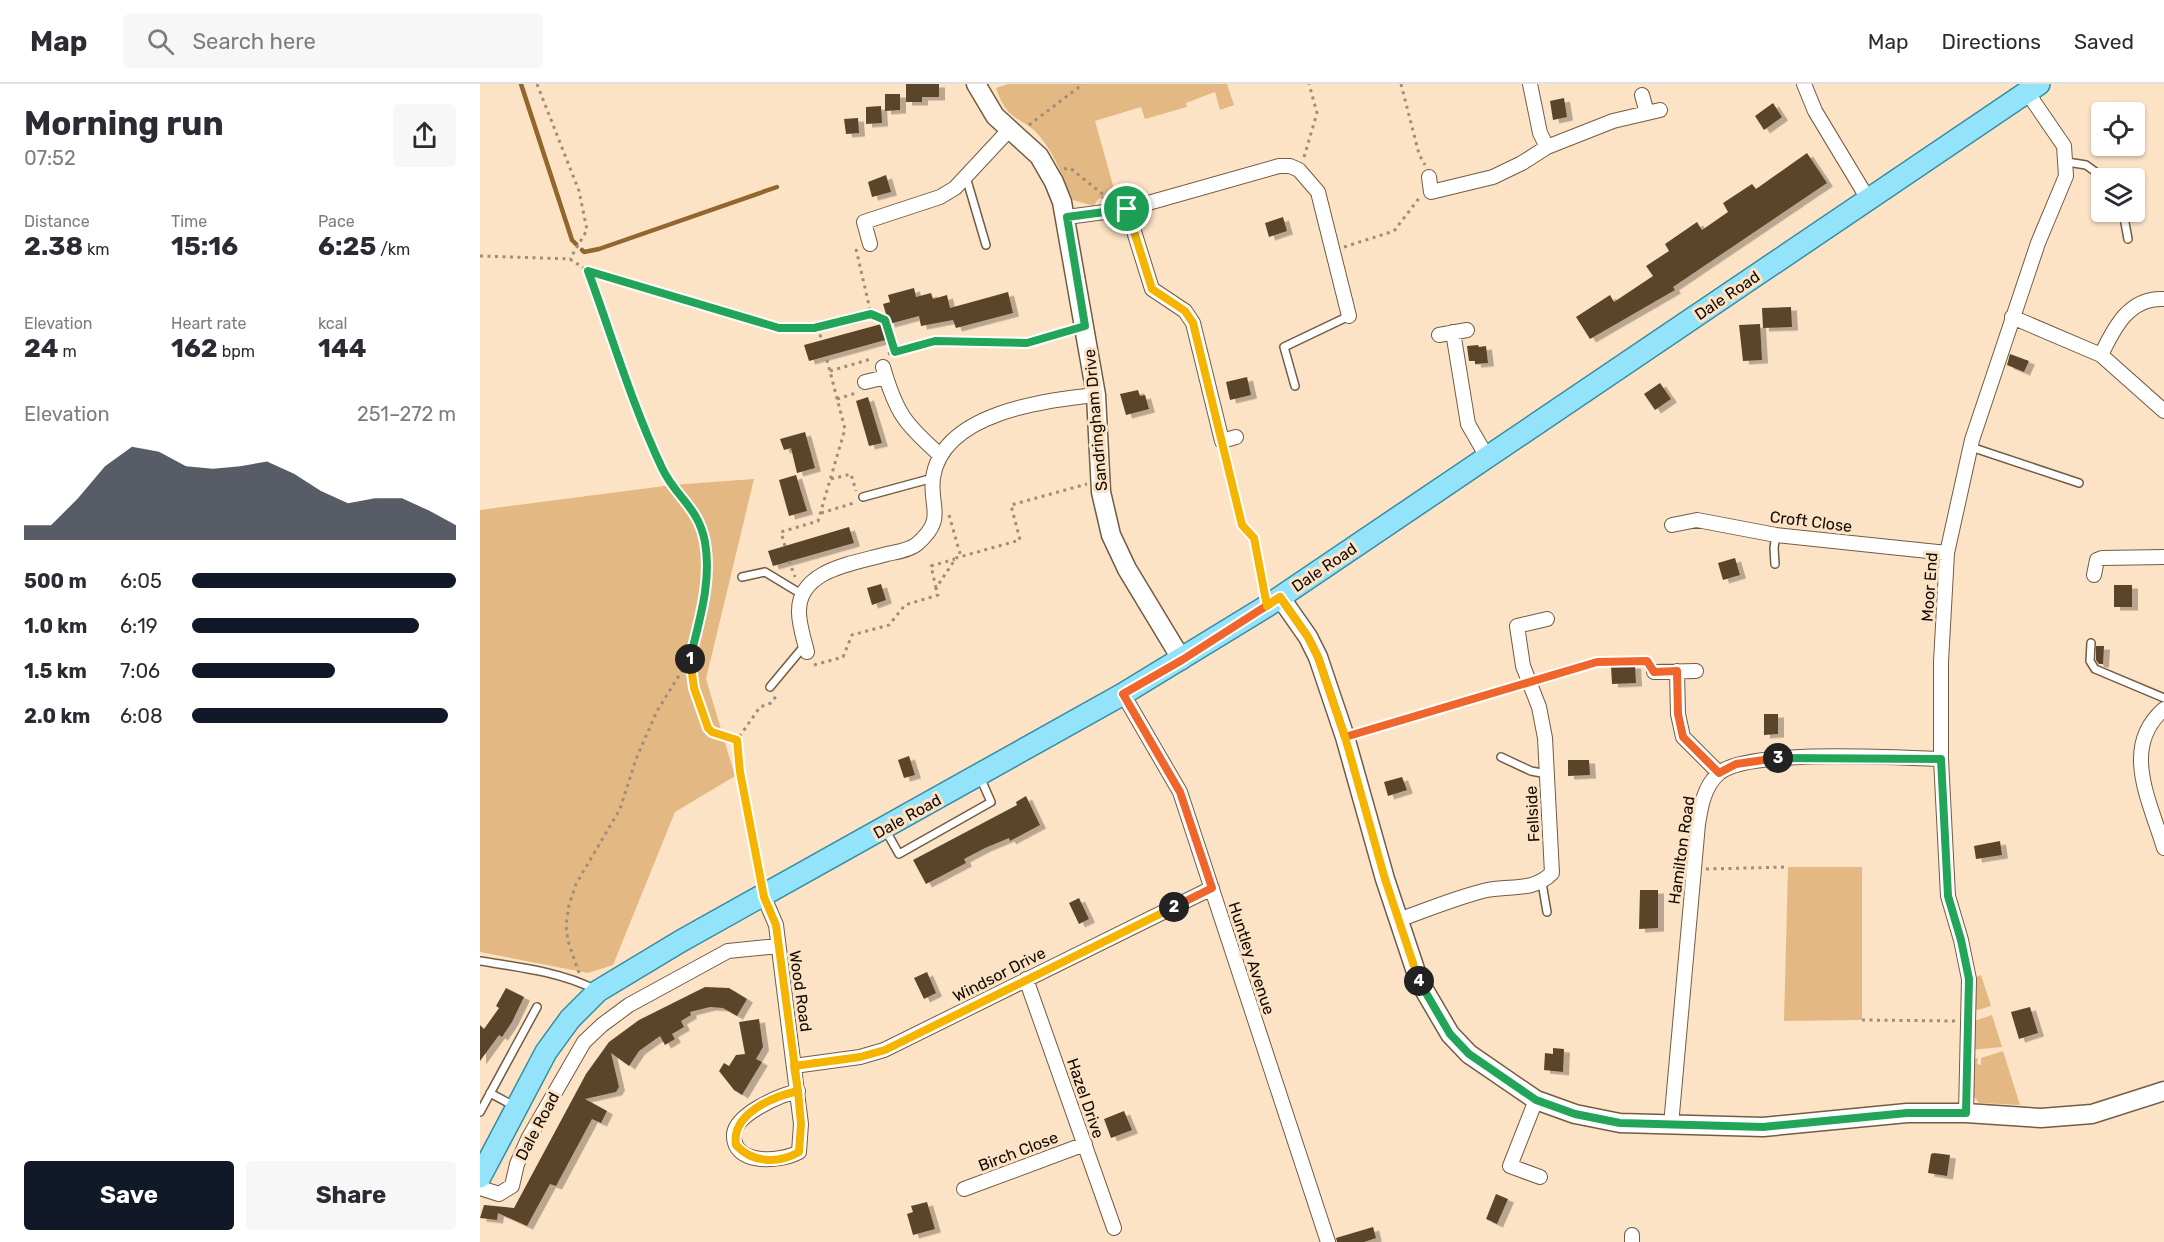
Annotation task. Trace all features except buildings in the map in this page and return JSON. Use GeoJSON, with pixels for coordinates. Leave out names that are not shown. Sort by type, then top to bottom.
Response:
{"type":"FeatureCollection","features":[{"type":"Feature","properties":{"kind":"main road","name":"Dale Road"},"geometry":{"type":"LineString","coordinates":[[480,1178],[546,1052],[590,987],[764,897],[1182,660],[2033,88]]}},
{"type":"Feature","properties":{"kind":"street","name":"Sandringham Drive"},"geometry":{"type":"LineString","coordinates":[[976,84],[987,105],[1039,156],[1048,170],[1067,217],[1096,395],[1100,480],[1111,535],[1127,569],[1182,660]]}},
{"type":"Feature","properties":{"kind":"street"},"geometry":{"type":"LineString","coordinates":[[1530,84],[1540,133],[1547,147]]}},
{"type":"Feature","properties":{"kind":"street"},"geometry":{"type":"LineString","coordinates":[[1804,84],[1815,111],[1868,200]]}},
{"type":"Feature","properties":{"kind":"street"},"geometry":{"type":"LineString","coordinates":[[2033,88],[2064,147],[2067,162]]}},
{"type":"Feature","properties":{"kind":"street"},"geometry":{"type":"LineString","coordinates":[[1429,177],[1431,192],[1507,171],[1547,147],[1613,121],[1654,112],[1642,95]]}},
{"type":"Feature","properties":{"kind":"street"},"geometry":{"type":"LineString","coordinates":[[870,244],[864,222],[940,197],[955,188],[1013,132]]}},
{"type":"Feature","properties":{"kind":"street","name":"Moor End"},"geometry":{"type":"LineString","coordinates":[[1966,1113],[1969,979],[1961,940],[1948,896],[1941,759],[1941,662],[1947,553],[1970,447],[2038,243],[2065,183],[2067,162]]}},
{"type":"Feature","properties":{"kind":"street"},"geometry":{"type":"LineString","coordinates":[[1067,217],[1127,209],[1279,166],[1290,166],[1299,170],[1318,192],[1349,316]]}},
{"type":"Feature","properties":{"kind":"street"},"geometry":{"type":"LineString","coordinates":[[1127,209],[1152,289],[1185,311],[1193,323],[1222,441],[1236,436]]}},
{"type":"Feature","properties":{"kind":"street"},"geometry":{"type":"LineString","coordinates":[[2101,355],[2119,322],[2131,309],[2150,300],[2164,299]]}},
{"type":"Feature","properties":{"kind":"street"},"geometry":{"type":"LineString","coordinates":[[2012,317],[2101,355],[2164,411]]}},
{"type":"Feature","properties":{"kind":"street"},"geometry":{"type":"LineString","coordinates":[[1453,332],[1468,424],[1486,457]]}},
{"type":"Feature","properties":{"kind":"street"},"geometry":{"type":"LineString","coordinates":[[865,382],[885,372],[900,415],[910,429],[940,455]]}},
{"type":"Feature","properties":{"kind":"street"},"geometry":{"type":"LineString","coordinates":[[806,648],[798,612],[803,595],[819,575],[914,546],[928,533],[937,513],[933,478],[940,455],[949,444],[990,416],[1047,400],[1096,395]]}},
{"type":"Feature","properties":{"kind":"street","name":"Croft Close"},"geometry":{"type":"LineString","coordinates":[[1672,525],[1697,520],[1776,535],[1947,553]]}},
{"type":"Feature","properties":{"kind":"street"},"geometry":{"type":"LineString","coordinates":[[2094,575],[2097,560],[2102,558],[2164,557]]}},
{"type":"Feature","properties":{"kind":"street"},"geometry":{"type":"LineString","coordinates":[[1273,601],[1308,637],[1318,657],[1345,737],[1398,920],[1419,981],[1450,1034],[1469,1054],[1536,1100],[1575,1114],[1598,1119],[1671,1125],[1763,1127],[1907,1113],[1966,1113],[2041,1118],[2092,1114],[2164,1091]]}},
{"type":"Feature","properties":{"kind":"street","name":"Fellside"},"geometry":{"type":"LineString","coordinates":[[1542,883],[1552,873],[1547,774],[1539,707],[1523,666],[1517,626],[1547,619]]}},
{"type":"Feature","properties":{"kind":"street"},"geometry":{"type":"LineString","coordinates":[[1677,671],[1678,714],[1683,737],[1719,773],[1736,764],[1773,758],[1941,759]]}},
{"type":"Feature","properties":{"kind":"street"},"geometry":{"type":"LineString","coordinates":[[1654,672],[1696,671]]}},
{"type":"Feature","properties":{"kind":"street","name":"Huntley Avenue"},"geometry":{"type":"LineString","coordinates":[[1123,694],[1180,792],[1328,1242]]}},
{"type":"Feature","properties":{"kind":"street"},"geometry":{"type":"LineString","coordinates":[[2164,710],[2151,720],[2142,741],[2139,761],[2164,848]]}},
{"type":"Feature","properties":{"kind":"street","name":"Hamilton Road"},"geometry":{"type":"LineString","coordinates":[[1671,1125],[1702,802],[1704,793],[1719,773]]}},
{"type":"Feature","properties":{"kind":"street"},"geometry":{"type":"LineString","coordinates":[[1398,920],[1487,890],[1529,887],[1542,883]]}},
{"type":"Feature","properties":{"kind":"street","name":"Windsor Drive"},"geometry":{"type":"LineString","coordinates":[[794,1066],[860,1057],[885,1050],[1212,888]]}},
{"type":"Feature","properties":{"kind":"street","name":"Wood Road"},"geometry":{"type":"LineString","coordinates":[[764,897],[774,919],[798,1091],[801,1132],[799,1152],[787,1159],[768,1160],[749,1157],[742,1152],[736,1145],[734,1133],[742,1120],[780,1096],[798,1091]]}},
{"type":"Feature","properties":{"kind":"street","name":"Dale Road"},"geometry":{"type":"LineString","coordinates":[[480,1188],[499,1194],[512,1186],[518,1161],[528,1139],[584,1042],[602,1025],[629,1005],[728,951],[778,946]]}},
{"type":"Feature","properties":{"kind":"street","name":"Hazel Drive"},"geometry":{"type":"LineString","coordinates":[[1026,979],[1114,1228]]}},
{"type":"Feature","properties":{"kind":"street"},"geometry":{"type":"LineString","coordinates":[[1536,1100],[1510,1166],[1540,1178]]}},
{"type":"Feature","properties":{"kind":"street","name":"Birch Close"},"geometry":{"type":"LineString","coordinates":[[964,1189],[1085,1144]]}},
{"type":"Feature","properties":{"kind":"lane"},"geometry":{"type":"LineString","coordinates":[[2067,162],[2086,165],[2091,169]]}},
{"type":"Feature","properties":{"kind":"lane"},"geometry":{"type":"LineString","coordinates":[[966,177],[986,245]]}},
{"type":"Feature","properties":{"kind":"lane"},"geometry":{"type":"LineString","coordinates":[[2125,222],[2128,238]]}},
{"type":"Feature","properties":{"kind":"lane"},"geometry":{"type":"LineString","coordinates":[[1295,386],[1284,347],[1349,316]]}},
{"type":"Feature","properties":{"kind":"lane"},"geometry":{"type":"LineString","coordinates":[[1970,447],[2079,483]]}},
{"type":"Feature","properties":{"kind":"lane"},"geometry":{"type":"LineString","coordinates":[[863,497],[933,478]]}},
{"type":"Feature","properties":{"kind":"lane"},"geometry":{"type":"LineString","coordinates":[[1775,564],[1776,535]]}},
{"type":"Feature","properties":{"kind":"lane"},"geometry":{"type":"LineString","coordinates":[[742,577],[765,572],[803,595]]}},
{"type":"Feature","properties":{"kind":"lane"},"geometry":{"type":"LineString","coordinates":[[2091,643],[2090,661],[2095,669],[2164,698]]}},
{"type":"Feature","properties":{"kind":"lane"},"geometry":{"type":"LineString","coordinates":[[770,687],[806,648]]}},
{"type":"Feature","properties":{"kind":"lane"},"geometry":{"type":"LineString","coordinates":[[1501,757],[1531,771],[1547,774]]}},
{"type":"Feature","properties":{"kind":"lane"},"geometry":{"type":"LineString","coordinates":[[885,828],[899,854],[992,802],[979,776]]}},
{"type":"Feature","properties":{"kind":"lane"},"geometry":{"type":"LineString","coordinates":[[1542,883],[1546,912]]}},
{"type":"Feature","properties":{"kind":"lane"},"geometry":{"type":"LineString","coordinates":[[480,961],[590,987]]}},
{"type":"Feature","properties":{"kind":"lane"},"geometry":{"type":"LineString","coordinates":[[480,1112],[537,1007]]}},
{"type":"Feature","properties":{"kind":"lane"},"geometry":{"type":"LineString","coordinates":[[490,1093],[516,1107]]}},
{"type":"Feature","properties":{"kind":"path"},"geometry":{"type":"LineString","coordinates":[[537,84],[579,191],[587,231],[570,259]]}},
{"type":"Feature","properties":{"kind":"path"},"geometry":{"type":"LineString","coordinates":[[1013,132],[1083,84]]}},
{"type":"Feature","properties":{"kind":"path"},"geometry":{"type":"LineString","coordinates":[[1299,170],[1317,112],[1309,84]]}},
{"type":"Feature","properties":{"kind":"path"},"geometry":{"type":"LineString","coordinates":[[1401,84],[1419,154],[1429,177]]}},
{"type":"Feature","properties":{"kind":"path"},"geometry":{"type":"LineString","coordinates":[[1048,170],[1070,168],[1105,196],[1098,208],[1098,214]]}},
{"type":"Feature","properties":{"kind":"path"},"geometry":{"type":"LineString","coordinates":[[1331,251],[1394,231],[1418,199],[1431,192]]}},
{"type":"Feature","properties":{"kind":"path"},"geometry":{"type":"LineString","coordinates":[[855,248],[871,314]]}},
{"type":"Feature","properties":{"kind":"path"},"geometry":{"type":"LineString","coordinates":[[480,256],[570,259],[588,271],[779,328],[819,327],[871,314],[885,320],[895,352]]}},
{"type":"Feature","properties":{"kind":"path"},"geometry":{"type":"LineString","coordinates":[[588,271],[662,470],[699,520],[708,564],[702,611],[690,658],[657,711],[636,759],[620,809],[576,884],[569,905],[566,926],[568,941],[590,987]]}},
{"type":"Feature","properties":{"kind":"path"},"geometry":{"type":"LineString","coordinates":[[830,371],[935,341],[1027,343],[1085,326]]}},
{"type":"Feature","properties":{"kind":"path"},"geometry":{"type":"LineString","coordinates":[[819,327],[821,340]]}},
{"type":"Feature","properties":{"kind":"path"},"geometry":{"type":"LineString","coordinates":[[785,546],[781,532],[818,521],[845,429],[826,356]]}},
{"type":"Feature","properties":{"kind":"path"},"geometry":{"type":"LineString","coordinates":[[837,399],[856,393],[865,382]]}},
{"type":"Feature","properties":{"kind":"path"},"geometry":{"type":"LineString","coordinates":[[1222,441],[1242,525],[1254,538],[1273,601]]}},
{"type":"Feature","properties":{"kind":"path"},"geometry":{"type":"LineString","coordinates":[[820,513],[860,501],[851,474],[830,480]]}},
{"type":"Feature","properties":{"kind":"path"},"geometry":{"type":"LineString","coordinates":[[813,666],[843,657],[852,635],[890,625],[905,605],[938,595],[931,566],[1020,540],[1011,505],[1100,480]]}},
{"type":"Feature","properties":{"kind":"path"},"geometry":{"type":"LineString","coordinates":[[934,494],[945,501],[958,558],[936,588]]}},
{"type":"Feature","properties":{"kind":"path"},"geometry":{"type":"LineString","coordinates":[[690,658],[694,688],[708,728],[712,732],[737,740]]}},
{"type":"Feature","properties":{"kind":"path"},"geometry":{"type":"LineString","coordinates":[[1345,737],[1597,662],[1647,661],[1654,672]]}},
{"type":"Feature","properties":{"kind":"path"},"geometry":{"type":"LineString","coordinates":[[764,897],[740,772],[737,740],[759,707],[771,703],[782,687]]}},
{"type":"Feature","properties":{"kind":"path"},"geometry":{"type":"LineString","coordinates":[[1695,870],[1788,867]]}},
{"type":"Feature","properties":{"kind":"path"},"geometry":{"type":"LineString","coordinates":[[1862,1020],[1969,1021]]}},
{"type":"Feature","properties":{"kind":"shaded area"},"geometry":{"type":"Polygon","coordinates":[[[1008,84],[1227,84],[1234,105],[1220,110],[1215,92],[1186,103],[1187,107],[1145,119],[1141,107],[1095,121],[1116,196],[1098,199],[1094,206],[1073,200],[1046,145],[1034,131],[1006,108],[996,88],[1008,84]]]}},
{"type":"Feature","properties":{"kind":"shaded area"},"geometry":{"type":"Polygon","coordinates":[[[754,479],[706,679],[735,776],[675,812],[613,965],[588,973],[480,952],[480,510],[672,485],[754,479]]]}},
{"type":"Feature","properties":{"kind":"shaded area"},"geometry":{"type":"Polygon","coordinates":[[[1788,867],[1862,867],[1862,1020],[1784,1021],[1788,867]]]}},
{"type":"Feature","properties":{"kind":"shaded area"},"geometry":{"type":"Polygon","coordinates":[[[1981,975],[1991,1006],[1978,1010],[1973,1008],[1974,978],[1981,975]]]}},
{"type":"Feature","properties":{"kind":"shaded area"},"geometry":{"type":"Polygon","coordinates":[[[1992,1015],[2002,1047],[1971,1050],[1974,1021],[1992,1015]]]}},
{"type":"Feature","properties":{"kind":"shaded area"},"geometry":{"type":"Polygon","coordinates":[[[2003,1051],[2020,1105],[1979,1103],[1971,1093],[1972,1060],[1978,1058],[1977,1064],[1981,1065],[1981,1058],[2003,1051]]]}},
{"type":"Feature","properties":{"kind":"waterway"},"geometry":{"type":"LineString","coordinates":[[521,84],[572,240],[576,244]]}},
{"type":"Feature","properties":{"kind":"waterway"},"geometry":{"type":"LineString","coordinates":[[582,250],[584,252],[599,249],[777,187]]}},
{"type":"Feature","properties":{"kind":"route"},"geometry":{"type":"LineString","coordinates":[[1127,209],[1067,217],[1085,326],[1027,343],[935,341],[923,342],[895,352],[885,320],[871,314],[814,328],[779,328],[588,271],[662,470],[699,520],[708,564],[698,635],[690,658],[694,688],[699,708],[708,728],[712,732],[737,740],[737,759],[764,897],[776,925],[798,1091],[801,1141],[799,1152],[787,1159],[768,1160],[749,1157],[742,1152],[736,1145],[734,1133],[742,1120],[780,1096],[798,1091],[794,1066],[860,1057],[885,1050],[1212,888],[1180,792],[1123,694],[1182,660],[1267,606],[1280,597],[1308,637],[1318,657],[1345,737],[1597,662],[1647,661],[1654,672],[1677,671],[1678,714],[1683,737],[1687,744],[1719,773],[1736,764],[1773,758],[1941,759],[1948,896],[1961,940],[1969,979],[1966,1113],[1907,1113],[1763,1127],[1620,1123],[1575,1114],[1536,1100],[1469,1054],[1450,1034],[1419,981],[1385,879],[1345,737],[1318,657],[1308,637],[1280,597],[1267,606],[1254,538],[1242,525],[1191,317],[1152,289],[1127,209]]}}]}
